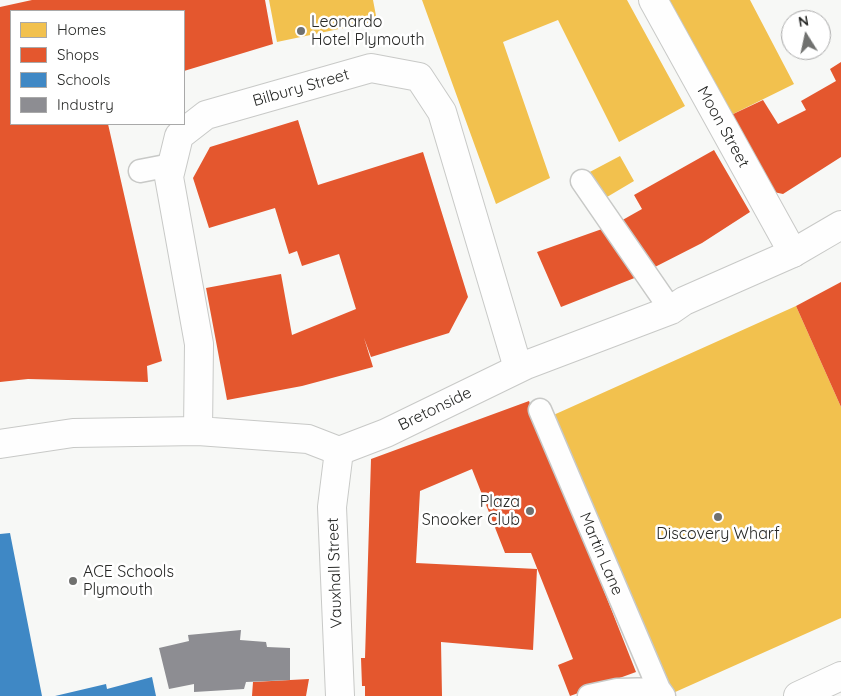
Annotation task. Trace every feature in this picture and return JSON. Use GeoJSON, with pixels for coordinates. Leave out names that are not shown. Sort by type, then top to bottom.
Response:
{"type":"FeatureCollection","features":[{"type":"Feature","properties":{"kind":"street","name":"Moon Street"},"geometry":{"type":"LineString","coordinates":[[653,0],[793,253]]}},
{"type":"Feature","properties":{"kind":"street","name":"Bilbury Street"},"geometry":{"type":"LineString","coordinates":[[198,431],[199,344],[169,177],[179,136],[206,115],[291,82],[371,68],[419,77],[442,112],[518,368]]}},
{"type":"Feature","properties":{"kind":"street","name":"Bretonside"},"geometry":{"type":"LineString","coordinates":[[339,451],[386,433],[518,368],[670,310],[684,301],[793,253],[841,225]]}},
{"type":"Feature","properties":{"kind":"street"},"geometry":{"type":"LineString","coordinates":[[0,444],[73,434],[198,431],[308,439],[339,451]]}},
{"type":"Feature","properties":{"kind":"street","name":"Vauxhall Street"},"geometry":{"type":"LineString","coordinates":[[339,451],[332,507],[340,696]]}},
{"type":"Feature","properties":{"kind":"street"},"geometry":{"type":"LineString","coordinates":[[798,696],[841,676]]}},
{"type":"Feature","properties":{"kind":"lane"},"geometry":{"type":"LineString","coordinates":[[140,171],[172,165]]}},
{"type":"Feature","properties":{"kind":"lane"},"geometry":{"type":"LineString","coordinates":[[582,181],[670,310]]}},
{"type":"Feature","properties":{"kind":"lane","name":"Martin Lane"},"geometry":{"type":"LineString","coordinates":[[540,410],[661,693]]}},
{"type":"Feature","properties":{"kind":"lane"},"geometry":{"type":"LineString","coordinates":[[590,696],[617,690],[661,693]]}},
{"type":"Feature","properties":{"kind":"building: Homes","name":"Leonardo Hotel Plymouth"},"geometry":{"type":"Polygon","coordinates":[[[269,0],[373,0],[377,21],[277,42],[269,0]]]}},
{"type":"Feature","properties":{"kind":"building: Homes"},"geometry":{"type":"Polygon","coordinates":[[[422,0],[627,0],[685,106],[619,142],[558,20],[503,42],[550,178],[496,204],[422,0]]]}},
{"type":"Feature","properties":{"kind":"building: Homes"},"geometry":{"type":"Polygon","coordinates":[[[659,0],[750,0],[794,84],[729,116],[659,0]]]}},
{"type":"Feature","properties":{"kind":"building: Homes"},"geometry":{"type":"Polygon","coordinates":[[[620,156],[634,181],[602,200],[586,174],[620,156]]]}},
{"type":"Feature","properties":{"kind":"building: Homes","name":"Discovery Wharf"},"geometry":{"type":"Polygon","coordinates":[[[796,306],[841,407],[841,618],[673,693],[549,417],[796,306]]]}},
{"type":"Feature","properties":{"kind":"building: Shops"},"geometry":{"type":"Polygon","coordinates":[[[32,0],[265,0],[273,44],[185,71],[185,10],[10,10],[10,125],[108,125],[162,361],[147,366],[148,382],[28,379],[0,382],[0,7],[32,0]]]}},
{"type":"Feature","properties":{"kind":"building: Shops"},"geometry":{"type":"Polygon","coordinates":[[[841,62],[841,157],[783,194],[769,191],[729,116],[763,100],[778,124],[806,110],[801,101],[836,81],[830,69],[841,62]]]}},
{"type":"Feature","properties":{"kind":"building: Shops"},"geometry":{"type":"Polygon","coordinates":[[[298,120],[318,185],[423,152],[468,297],[449,333],[371,357],[364,338],[373,367],[302,386],[227,400],[206,288],[281,274],[292,335],[356,309],[339,254],[302,266],[297,251],[289,254],[275,208],[209,228],[193,178],[210,147],[298,120]]]}},
{"type":"Feature","properties":{"kind":"building: Shops"},"geometry":{"type":"Polygon","coordinates":[[[714,150],[750,212],[702,243],[651,269],[619,222],[642,209],[634,195],[714,150]]]}},
{"type":"Feature","properties":{"kind":"building: Shops"},"geometry":{"type":"Polygon","coordinates":[[[602,229],[637,277],[561,307],[537,252],[602,229]]]}},
{"type":"Feature","properties":{"kind":"building: Shops"},"geometry":{"type":"Polygon","coordinates":[[[841,282],[841,407],[796,306],[841,282]]]}},
{"type":"Feature","properties":{"kind":"building: Shops"},"geometry":{"type":"Polygon","coordinates":[[[529,401],[636,672],[570,696],[558,665],[573,659],[531,553],[505,553],[472,469],[420,491],[416,563],[537,569],[533,650],[441,642],[442,696],[365,696],[365,686],[362,686],[361,658],[365,658],[371,459],[529,401]]]}},
{"type":"Feature","properties":{"kind":"building: Shops"},"geometry":{"type":"Polygon","coordinates":[[[309,679],[306,696],[252,696],[253,682],[309,679]]]}},
{"type":"Feature","properties":{"kind":"building: Schools"},"geometry":{"type":"Polygon","coordinates":[[[10,533],[42,696],[0,696],[0,534],[10,533]]]}},
{"type":"Feature","properties":{"kind":"building: Schools"},"geometry":{"type":"Polygon","coordinates":[[[152,677],[156,696],[55,696],[106,684],[107,689],[152,677]]]}},
{"type":"Feature","properties":{"kind":"building: Industry"},"geometry":{"type":"Polygon","coordinates":[[[241,630],[240,640],[266,642],[267,647],[290,648],[290,680],[246,682],[244,689],[194,692],[194,684],[169,689],[159,648],[189,641],[188,635],[241,630]]]}},
{"type":"Feature","properties":{"kind":"place","name":"Leonardo Hotel Plymouth"},"geometry":{"type":"Point","coordinates":[301,31]}},
{"type":"Feature","properties":{"kind":"place","name":"Plaza Snooker Club"},"geometry":{"type":"Point","coordinates":[530,511]}},
{"type":"Feature","properties":{"kind":"place","name":"Discovery Wharf"},"geometry":{"type":"Point","coordinates":[718,517]}},
{"type":"Feature","properties":{"kind":"place","name":"ACE Schools Plymouth"},"geometry":{"type":"Point","coordinates":[73,581]}}]}
